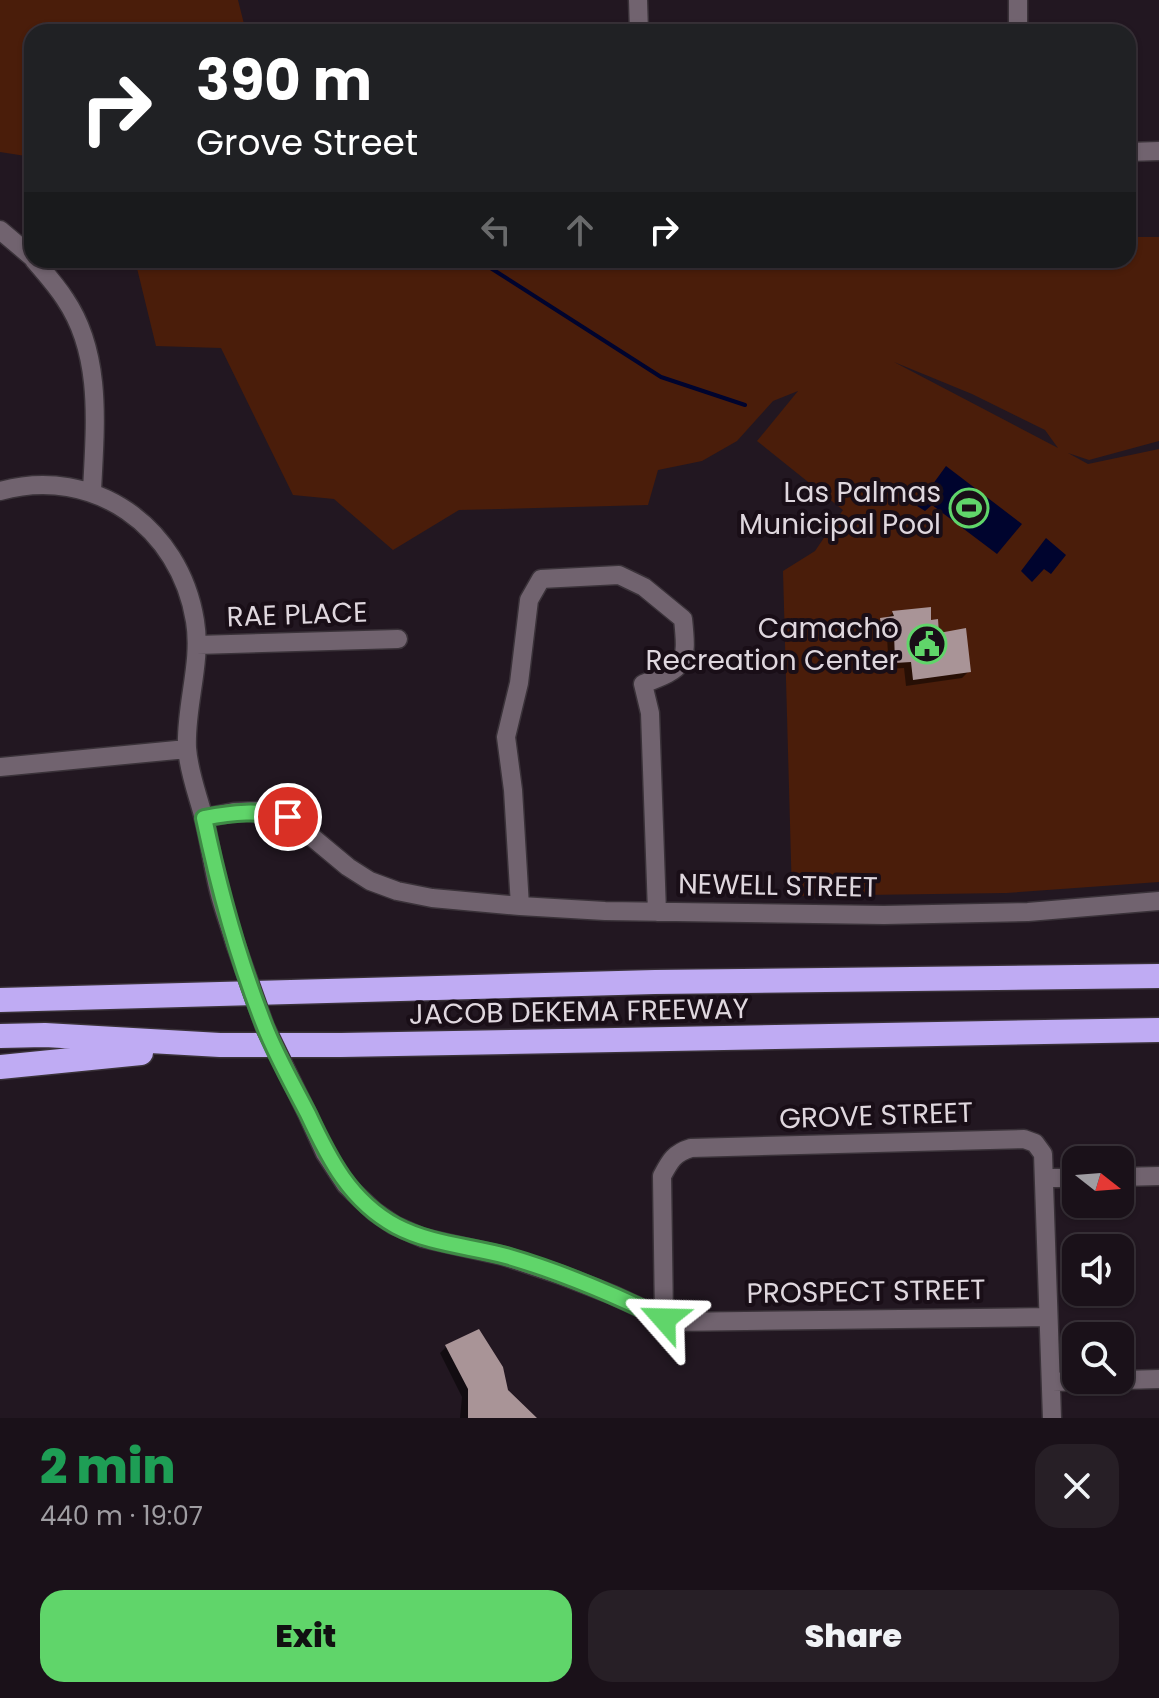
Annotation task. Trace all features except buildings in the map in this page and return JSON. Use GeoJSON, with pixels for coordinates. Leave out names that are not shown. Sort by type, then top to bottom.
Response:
{"type":"FeatureCollection","features":[{"type":"Feature","properties":{"kind":"highway","name":"JACOB DEKEMA FREEWAY"},"geometry":{"type":"LineString","coordinates":[[0,1000],[655,982],[1159,976]]}},
{"type":"Feature","properties":{"kind":"highway","name":"JACOB DEKEMA FREEWAY"},"geometry":{"type":"LineString","coordinates":[[0,1036],[45,1035],[220,1045],[1159,1030]]}},
{"type":"Feature","properties":{"kind":"highway"},"geometry":{"type":"LineString","coordinates":[[0,1067],[220,1045]]}},
{"type":"Feature","properties":{"kind":"street"},"geometry":{"type":"LineString","coordinates":[[638,0],[639,24]]}},
{"type":"Feature","properties":{"kind":"street"},"geometry":{"type":"LineString","coordinates":[[1018,0],[1018,24]]}},
{"type":"Feature","properties":{"kind":"street"},"geometry":{"type":"LineString","coordinates":[[1136,152],[1159,151]]}},
{"type":"Feature","properties":{"kind":"street"},"geometry":{"type":"LineString","coordinates":[[0,230],[24,251]]}},
{"type":"Feature","properties":{"kind":"street"},"geometry":{"type":"LineString","coordinates":[[40,268],[67,300],[94,374],[92,491]]}},
{"type":"Feature","properties":{"kind":"street"},"geometry":{"type":"LineString","coordinates":[[0,491],[46,484],[92,491],[116,503],[158,537],[182,572],[195,621],[197,645],[187,749],[191,781],[204,818]]}},
{"type":"Feature","properties":{"kind":"street"},"geometry":{"type":"LineString","coordinates":[[520,906],[513,790],[506,737],[521,670],[529,600],[541,579],[619,575],[644,587],[683,619],[686,644],[674,672],[643,684],[650,713],[657,912]]}},
{"type":"Feature","properties":{"kind":"street","name":"RAE PLACE"},"geometry":{"type":"LineString","coordinates":[[197,645],[398,639]]}},
{"type":"Feature","properties":{"kind":"street"},"geometry":{"type":"LineString","coordinates":[[0,767],[187,749]]}},
{"type":"Feature","properties":{"kind":"street","name":"NEWELL STREET"},"geometry":{"type":"LineString","coordinates":[[204,818],[234,812],[264,811],[288,817],[348,867],[370,881],[397,891],[432,898],[520,906],[657,912],[884,915],[1028,912],[1159,901]]}},
{"type":"Feature","properties":{"kind":"street","name":"PROSPECT STREET"},"geometry":{"type":"LineString","coordinates":[[204,818],[219,892],[265,1027],[325,1153],[346,1185],[394,1225],[423,1238],[504,1256],[561,1275],[671,1322],[1048,1317]]}},
{"type":"Feature","properties":{"kind":"street","name":"GROVE STREET"},"geometry":{"type":"LineString","coordinates":[[664,1319],[662,1176],[671,1159],[680,1152],[691,1148],[1024,1139],[1035,1143],[1043,1154],[1046,1178],[1052,1418]]}},
{"type":"Feature","properties":{"kind":"street"},"geometry":{"type":"LineString","coordinates":[[1134,1177],[1159,1176]]}},
{"type":"Feature","properties":{"kind":"street"},"geometry":{"type":"LineString","coordinates":[[1046,1178],[1062,1178]]}},
{"type":"Feature","properties":{"kind":"street"},"geometry":{"type":"LineString","coordinates":[[1052,1382],[1159,1379]]}},
{"type":"Feature","properties":{"kind":"shaded area"},"geometry":{"type":"Polygon","coordinates":[[[0,0],[238,0],[244,24],[24,24],[24,156],[0,152],[0,0]]]}},
{"type":"Feature","properties":{"kind":"shaded area"},"geometry":{"type":"Polygon","coordinates":[[[1136,237],[1159,237],[1159,441],[1089,460],[1068,453],[1088,464],[1159,449],[1159,882],[1006,893],[792,896],[783,571],[815,551],[843,510],[757,441],[798,391],[773,401],[737,441],[702,461],[658,470],[648,505],[459,510],[393,550],[334,499],[293,495],[221,348],[156,346],[137,268],[1136,268],[1136,237]],[[894,362],[1058,448],[1045,430],[972,394],[894,362]]]}},
{"type":"Feature","properties":{"kind":"water","name":"Las Palmas Municipal Pool"},"geometry":{"type":"Polygon","coordinates":[[[946,466],[1022,524],[997,554],[932,505],[925,511],[917,506],[946,466]]]}},
{"type":"Feature","properties":{"kind":"water"},"geometry":{"type":"Polygon","coordinates":[[[1046,538],[1066,555],[1051,574],[1044,569],[1032,582],[1021,571],[1046,538]]]}},
{"type":"Feature","properties":{"kind":"waterway"},"geometry":{"type":"LineString","coordinates":[[491,268],[661,377],[745,405]]}},
{"type":"Feature","properties":{"kind":"place","name":"Las Palmas Municipal Pool"},"geometry":{"type":"Point","coordinates":[969,508]}},
{"type":"Feature","properties":{"kind":"place","name":"Camacho Recreation Center"},"geometry":{"type":"Point","coordinates":[927,644]}},
{"type":"Feature","properties":{"kind":"route"},"geometry":{"type":"LineString","coordinates":[[288,817],[264,811],[234,812],[204,818],[219,892],[265,1027],[325,1153],[346,1185],[375,1212],[423,1238],[514,1259],[613,1295],[664,1319]]}}]}
